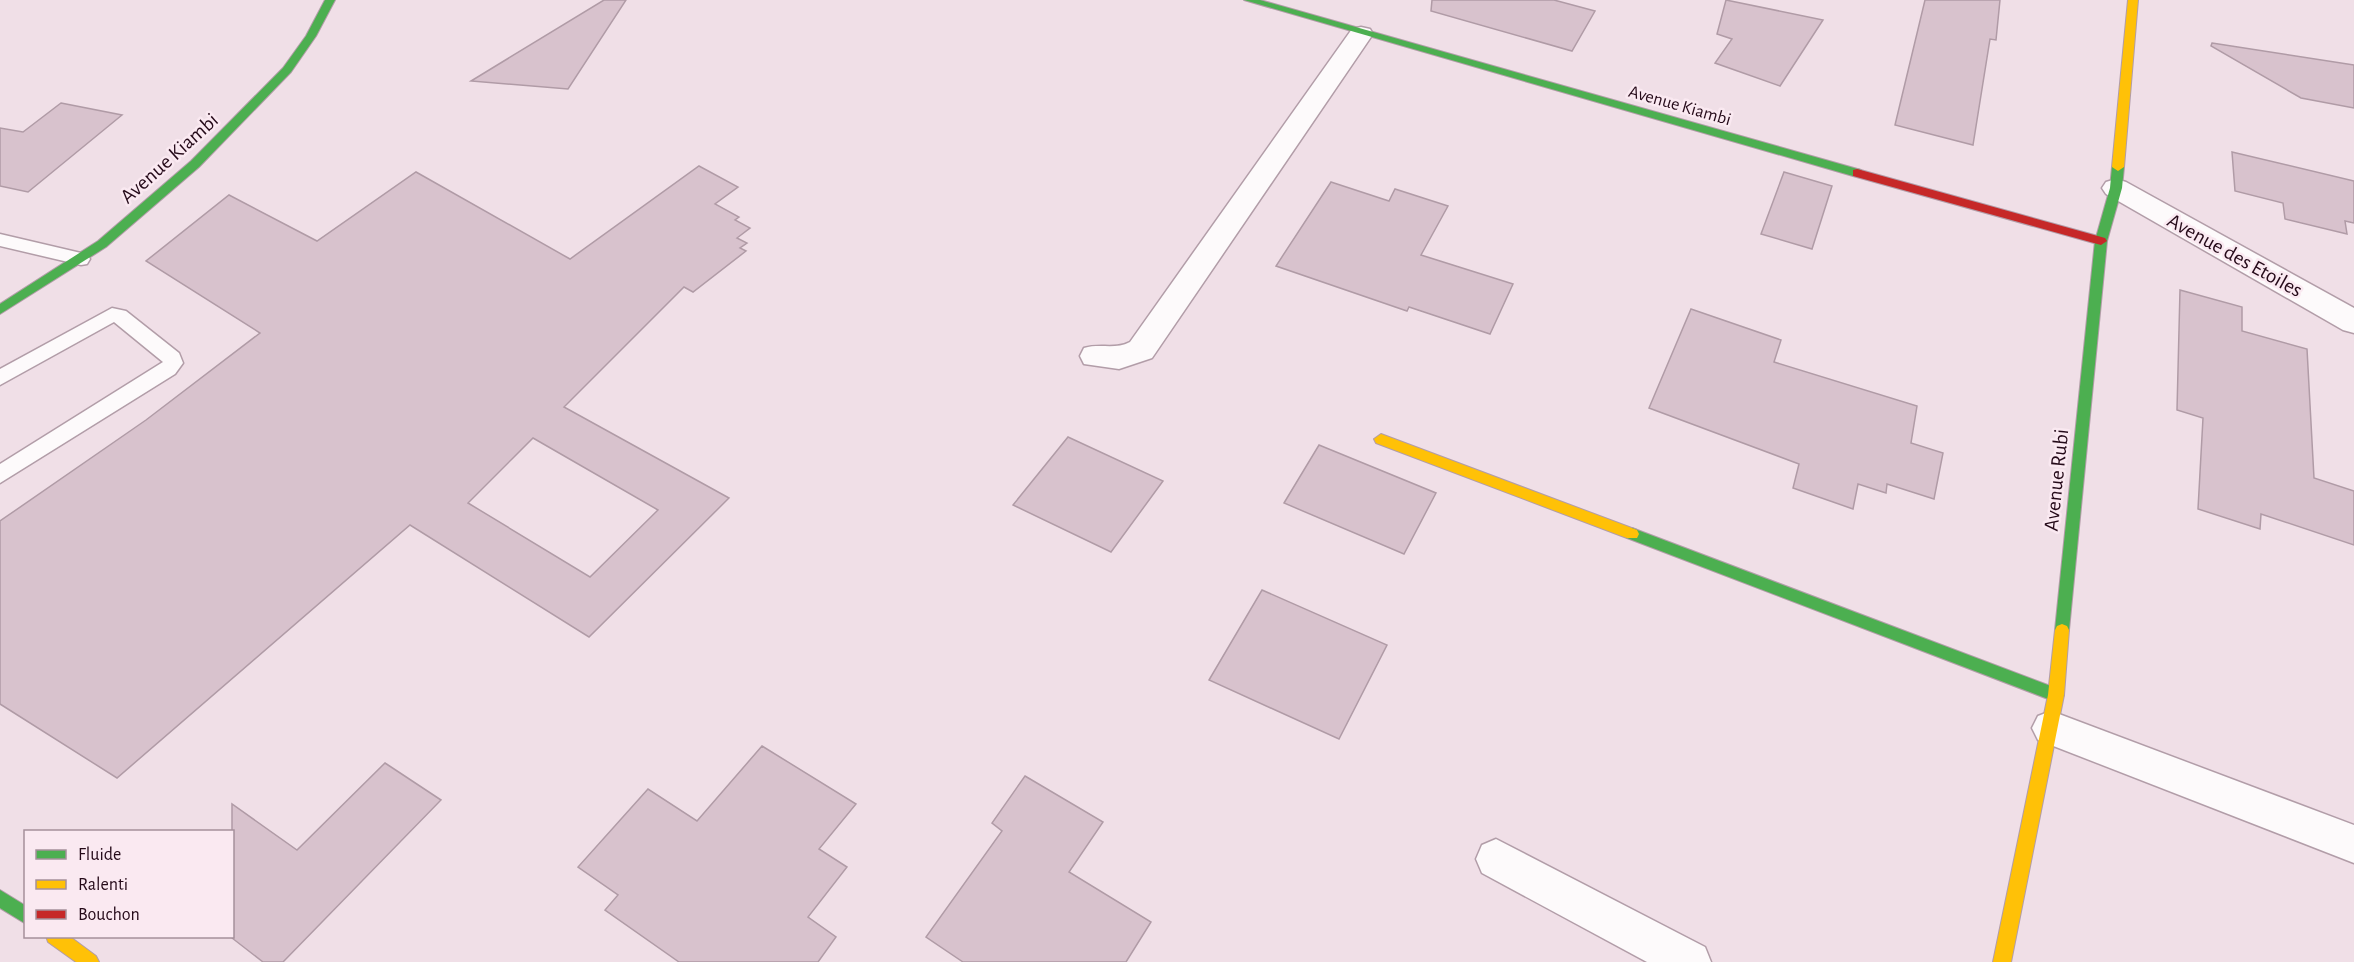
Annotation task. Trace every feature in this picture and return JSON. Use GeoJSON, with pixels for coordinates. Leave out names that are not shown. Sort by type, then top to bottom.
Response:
{"type":"FeatureCollection","features":[{"type":"Feature","properties":{"kind":"street","name":"Avenue Kiambi"},"geometry":{"type":"LineString","coordinates":[[0,310],[81,260],[124,227],[195,166],[254,107],[295,59],[322,21],[330,0]]}},
{"type":"Feature","properties":{"kind":"street","name":"Avenue Kiambi"},"geometry":{"type":"LineString","coordinates":[[1249,0],[1361,34],[2101,241]]}},
{"type":"Feature","properties":{"kind":"street","name":"Avenue Rubi"},"geometry":{"type":"LineString","coordinates":[[2002,962],[2054,712],[2101,241],[2116,188],[2133,0]]}},
{"type":"Feature","properties":{"kind":"street"},"geometry":{"type":"LineString","coordinates":[[1095,356],[1115,360],[1131,357],[1142,350],[1361,34]]}},
{"type":"Feature","properties":{"kind":"street","name":"Avenue des Etoiles"},"geometry":{"type":"LineString","coordinates":[[2116,188],[2354,322]]}},
{"type":"Feature","properties":{"kind":"street"},"geometry":{"type":"LineString","coordinates":[[1381,439],[1497,481],[2054,712],[2354,844]]}},
{"type":"Feature","properties":{"kind":"street"},"geometry":{"type":"LineString","coordinates":[[1496,859],[1690,962]]}},
{"type":"Feature","properties":{"kind":"street"},"geometry":{"type":"LineString","coordinates":[[0,898],[24,915]]}},
{"type":"Feature","properties":{"kind":"street"},"geometry":{"type":"LineString","coordinates":[[57,938],[90,962]]}},
{"type":"Feature","properties":{"kind":"lane"},"geometry":{"type":"LineString","coordinates":[[0,240],[81,260]]}},
{"type":"Feature","properties":{"kind":"lane"},"geometry":{"type":"LineString","coordinates":[[0,378],[112,315],[119,316],[172,358],[173,363],[168,369],[0,474]]}},
{"type":"Feature","properties":{"kind":"building"},"geometry":{"type":"Polygon","coordinates":[[[604,0],[626,0],[568,89],[471,81],[604,0]]]}},
{"type":"Feature","properties":{"kind":"building"},"geometry":{"type":"Polygon","coordinates":[[[1432,0],[1554,0],[1595,11],[1572,51],[1431,11],[1432,0]]]}},
{"type":"Feature","properties":{"kind":"building"},"geometry":{"type":"Polygon","coordinates":[[[1726,0],[1823,20],[1780,86],[1715,63],[1732,39],[1717,34],[1726,0]]]}},
{"type":"Feature","properties":{"kind":"building"},"geometry":{"type":"Polygon","coordinates":[[[1925,0],[2000,0],[1996,40],[1990,39],[1973,145],[1895,125],[1925,0]]]}},
{"type":"Feature","properties":{"kind":"building"},"geometry":{"type":"Polygon","coordinates":[[[2212,43],[2354,65],[2354,108],[2301,98],[2211,46],[2212,43]]]}},
{"type":"Feature","properties":{"kind":"building"},"geometry":{"type":"Polygon","coordinates":[[[61,103],[122,115],[28,192],[0,186],[0,128],[23,132],[61,103]]]}},
{"type":"Feature","properties":{"kind":"building"},"geometry":{"type":"Polygon","coordinates":[[[2232,152],[2354,181],[2354,223],[2345,221],[2347,234],[2285,219],[2283,203],[2235,191],[2232,152]]]}},
{"type":"Feature","properties":{"kind":"building"},"geometry":{"type":"Polygon","coordinates":[[[699,166],[738,187],[715,204],[739,217],[735,220],[750,228],[737,238],[747,243],[740,248],[746,251],[693,292],[684,287],[564,407],[729,498],[589,637],[410,525],[117,778],[0,704],[0,521],[146,420],[260,333],[146,261],[229,195],[317,241],[416,172],[570,259],[699,166]],[[533,438],[468,503],[590,577],[658,510],[533,438]]]}},
{"type":"Feature","properties":{"kind":"building"},"geometry":{"type":"Polygon","coordinates":[[[1784,172],[1832,186],[1812,249],[1761,234],[1784,172]]]}},
{"type":"Feature","properties":{"kind":"building"},"geometry":{"type":"Polygon","coordinates":[[[1331,182],[1389,201],[1395,189],[1448,206],[1421,255],[1513,284],[1490,334],[1409,307],[1407,311],[1276,266],[1331,182]]]}},
{"type":"Feature","properties":{"kind":"building"},"geometry":{"type":"Polygon","coordinates":[[[2180,290],[2242,307],[2242,331],[2307,349],[2314,478],[2354,491],[2354,545],[2261,514],[2260,529],[2198,509],[2203,418],[2177,410],[2180,290]]]}},
{"type":"Feature","properties":{"kind":"building"},"geometry":{"type":"Polygon","coordinates":[[[1691,309],[1781,340],[1774,362],[1917,406],[1911,443],[1943,453],[1934,499],[1887,484],[1886,493],[1858,484],[1853,509],[1793,488],[1799,464],[1649,408],[1691,309]]]}},
{"type":"Feature","properties":{"kind":"building"},"geometry":{"type":"Polygon","coordinates":[[[1068,437],[1163,481],[1111,552],[1013,505],[1068,437]]]}},
{"type":"Feature","properties":{"kind":"building"},"geometry":{"type":"Polygon","coordinates":[[[1319,445],[1436,493],[1404,554],[1284,503],[1319,445]]]}},
{"type":"Feature","properties":{"kind":"building"},"geometry":{"type":"Polygon","coordinates":[[[1262,590],[1387,645],[1339,739],[1209,680],[1262,590]]]}},
{"type":"Feature","properties":{"kind":"building"},"geometry":{"type":"Polygon","coordinates":[[[762,746],[856,804],[819,849],[847,867],[808,917],[836,937],[818,962],[679,962],[605,910],[618,895],[578,867],[648,789],[697,821],[762,746]]]}},
{"type":"Feature","properties":{"kind":"building"},"geometry":{"type":"Polygon","coordinates":[[[385,763],[441,800],[283,962],[263,962],[232,938],[234,938],[234,830],[232,830],[232,804],[297,850],[385,763]]]}},
{"type":"Feature","properties":{"kind":"building"},"geometry":{"type":"Polygon","coordinates":[[[1025,776],[1103,822],[1069,872],[1151,922],[1126,962],[963,962],[926,937],[1002,831],[992,823],[1025,776]]]}},
{"type":"Feature","properties":{"kind":"traffic: fast"},"geometry":{"type":"LineString","coordinates":[[0,310],[102,244],[195,164],[287,70],[311,36],[330,0]]}},
{"type":"Feature","properties":{"kind":"traffic: fast"},"geometry":{"type":"LineString","coordinates":[[1249,0],[1857,173]]}},
{"type":"Feature","properties":{"kind":"traffic: fast"},"geometry":{"type":"LineString","coordinates":[[2062,630],[2101,241],[2116,188],[2118,167]]}},
{"type":"Feature","properties":{"kind":"traffic: fast"},"geometry":{"type":"LineString","coordinates":[[1632,534],[2056,695]]}},
{"type":"Feature","properties":{"kind":"traffic: fast"},"geometry":{"type":"LineString","coordinates":[[0,898],[24,915]]}},
{"type":"Feature","properties":{"kind":"traffic: slow"},"geometry":{"type":"LineString","coordinates":[[2118,167],[2133,0]]}},
{"type":"Feature","properties":{"kind":"traffic: slow"},"geometry":{"type":"LineString","coordinates":[[1381,439],[1632,534]]}},
{"type":"Feature","properties":{"kind":"traffic: slow"},"geometry":{"type":"LineString","coordinates":[[2002,962],[2056,695],[2062,630]]}},
{"type":"Feature","properties":{"kind":"traffic: slow"},"geometry":{"type":"LineString","coordinates":[[57,938],[90,962]]}},
{"type":"Feature","properties":{"kind":"traffic: jam"},"geometry":{"type":"LineString","coordinates":[[1857,173],[2101,241]]}}]}
